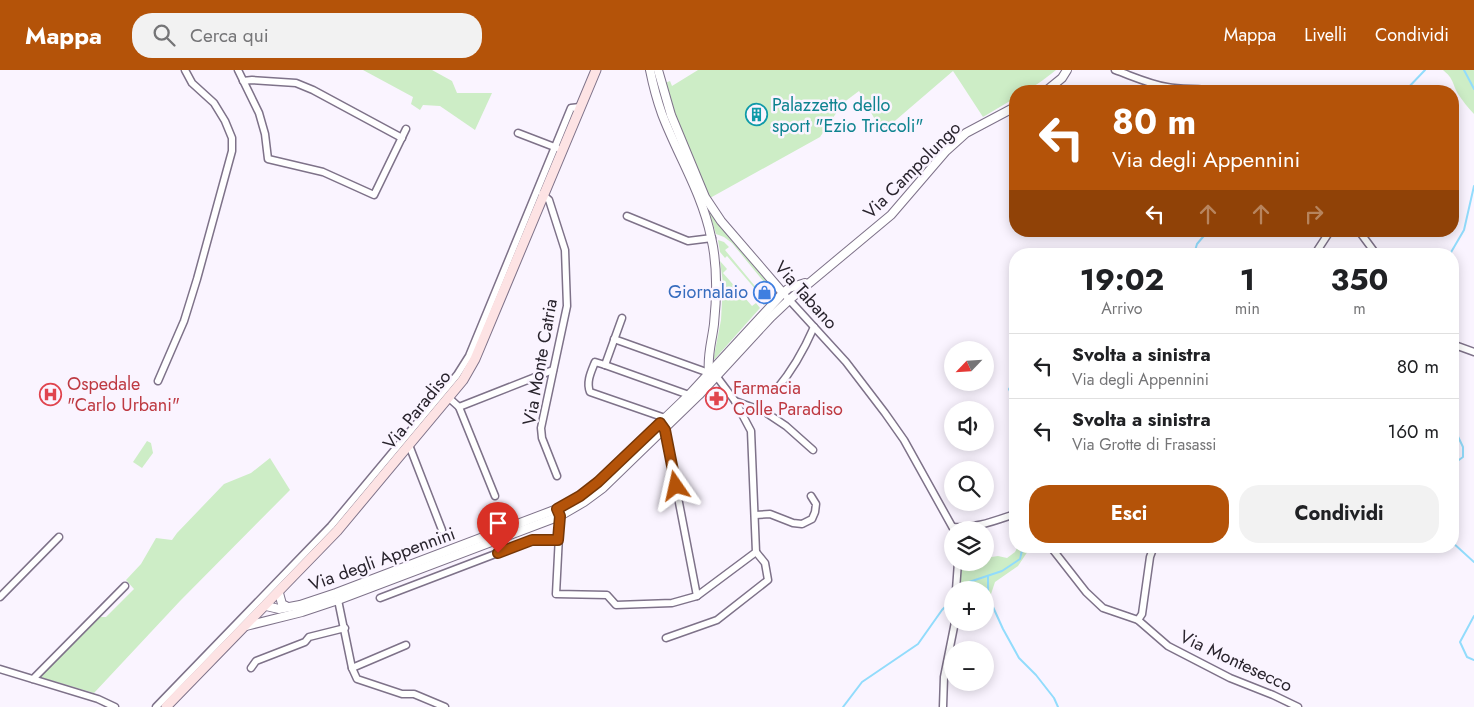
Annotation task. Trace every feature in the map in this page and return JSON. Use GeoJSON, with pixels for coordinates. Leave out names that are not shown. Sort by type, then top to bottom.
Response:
{"type":"FeatureCollection","features":[{"type":"Feature","properties":{"kind":"main road","name":"Via Paradiso"},"geometry":{"type":"LineString","coordinates":[[166,707],[279,593],[409,445],[463,380],[476,358],[558,149],[580,107],[596,70]]}},
{"type":"Feature","properties":{"kind":"street"},"geometry":{"type":"LineString","coordinates":[[158,381],[184,321],[232,151],[232,138],[218,109],[192,83],[185,70]]}},
{"type":"Feature","properties":{"kind":"street"},"geometry":{"type":"LineString","coordinates":[[238,70],[259,113],[265,134],[268,159],[323,172],[374,196],[406,129]]}},
{"type":"Feature","properties":{"kind":"street"},"geometry":{"type":"LineString","coordinates":[[650,70],[663,115],[700,199],[712,238],[717,300],[708,360],[709,373]]}},
{"type":"Feature","properties":{"kind":"street","name":"Via Tabano"},"geometry":{"type":"LineString","coordinates":[[658,70],[671,115],[705,197],[721,221],[789,300],[846,362],[885,413],[904,440],[949,521]]}},
{"type":"Feature","properties":{"kind":"street"},"geometry":{"type":"LineString","coordinates":[[1053,85],[1062,78],[1067,70]]}},
{"type":"Feature","properties":{"kind":"street"},"geometry":{"type":"LineString","coordinates":[[1115,70],[1156,85]]}},
{"type":"Feature","properties":{"kind":"street"},"geometry":{"type":"LineString","coordinates":[[243,81],[296,83],[314,90],[402,138]]}},
{"type":"Feature","properties":{"kind":"street","name":"Via Campolungo"},"geometry":{"type":"LineString","coordinates":[[789,300],[891,215],[946,151],[966,133],[1009,110]]}},
{"type":"Feature","properties":{"kind":"street"},"geometry":{"type":"LineString","coordinates":[[518,133],[558,149]]}},
{"type":"Feature","properties":{"kind":"street"},"geometry":{"type":"LineString","coordinates":[[156,707],[334,529],[457,375],[469,356],[540,193]]}},
{"type":"Feature","properties":{"kind":"street","name":"Via Monte Catria"},"geometry":{"type":"LineString","coordinates":[[540,193],[549,200],[565,250],[568,295],[540,428],[557,476]]}},
{"type":"Feature","properties":{"kind":"street"},"geometry":{"type":"LineString","coordinates":[[626,216],[688,241],[712,238]]}},
{"type":"Feature","properties":{"kind":"street"},"geometry":{"type":"LineString","coordinates":[[1319,248],[1326,237]]}},
{"type":"Feature","properties":{"kind":"street"},"geometry":{"type":"LineString","coordinates":[[1363,237],[1372,248]]}},
{"type":"Feature","properties":{"kind":"street","name":"Via Campolungo"},"geometry":{"type":"LineString","coordinates":[[783,293],[790,288],[811,280]]}},
{"type":"Feature","properties":{"kind":"street","name":"Via degli Appennini"},"geometry":{"type":"LineString","coordinates":[[266,606],[279,609],[336,593],[558,512],[598,482],[689,395],[783,293]]}},
{"type":"Feature","properties":{"kind":"street","name":"Via degli Appennini"},"geometry":{"type":"LineString","coordinates":[[246,626],[302,612],[338,600],[584,502],[603,488],[665,430],[789,300]]}},
{"type":"Feature","properties":{"kind":"street"},"geometry":{"type":"LineString","coordinates":[[605,365],[622,318]]}},
{"type":"Feature","properties":{"kind":"street"},"geometry":{"type":"LineString","coordinates":[[776,390],[799,357],[814,327]]}},
{"type":"Feature","properties":{"kind":"street"},"geometry":{"type":"LineString","coordinates":[[614,340],[717,377],[734,400],[751,431],[756,552],[765,563],[768,580],[717,620],[666,638]]}},
{"type":"Feature","properties":{"kind":"street"},"geometry":{"type":"LineString","coordinates":[[1459,346],[1474,352]]}},
{"type":"Feature","properties":{"kind":"street"},"geometry":{"type":"LineString","coordinates":[[689,395],[595,362],[588,380],[590,392],[662,420],[697,596]]}},
{"type":"Feature","properties":{"kind":"street"},"geometry":{"type":"LineString","coordinates":[[459,407],[553,370]]}},
{"type":"Feature","properties":{"kind":"street"},"geometry":{"type":"LineString","coordinates":[[449,398],[459,407],[495,496]]}},
{"type":"Feature","properties":{"kind":"street"},"geometry":{"type":"LineString","coordinates":[[734,400],[765,412],[786,426],[813,450]]}},
{"type":"Feature","properties":{"kind":"street"},"geometry":{"type":"LineString","coordinates":[[409,445],[442,530]]}},
{"type":"Feature","properties":{"kind":"street"},"geometry":{"type":"LineString","coordinates":[[755,515],[770,514],[793,524],[802,524],[812,519],[815,512],[816,504],[810,496]]}},
{"type":"Feature","properties":{"kind":"street"},"geometry":{"type":"LineString","coordinates":[[558,512],[556,594],[607,595],[616,605],[672,603],[697,596],[756,552]]}},
{"type":"Feature","properties":{"kind":"street"},"geometry":{"type":"LineString","coordinates":[[993,521],[1009,517]]}},
{"type":"Feature","properties":{"kind":"street"},"geometry":{"type":"LineString","coordinates":[[0,597],[59,537]]}},
{"type":"Feature","properties":{"kind":"street"},"geometry":{"type":"LineString","coordinates":[[380,598],[532,540],[558,540]]}},
{"type":"Feature","properties":{"kind":"street","name":"Via Montesecco"},"geometry":{"type":"LineString","coordinates":[[1056,553],[1097,604],[1103,608],[1138,620],[1168,646],[1230,678],[1298,707]]}},
{"type":"Feature","properties":{"kind":"street"},"geometry":{"type":"LineString","coordinates":[[1138,620],[1142,614],[1151,553]]}},
{"type":"Feature","properties":{"kind":"street"},"geometry":{"type":"LineString","coordinates":[[33,679],[125,586]]}},
{"type":"Feature","properties":{"kind":"street"},"geometry":{"type":"LineString","coordinates":[[279,593],[282,604],[288,607]]}},
{"type":"Feature","properties":{"kind":"street","name":"Via degli Appennini"},"geometry":{"type":"LineString","coordinates":[[338,600],[352,668]]}},
{"type":"Feature","properties":{"kind":"street"},"geometry":{"type":"LineString","coordinates":[[266,606],[267,612],[276,617]]}},
{"type":"Feature","properties":{"kind":"street"},"geometry":{"type":"LineString","coordinates":[[251,668],[256,662],[305,642],[309,637],[344,628]]}},
{"type":"Feature","properties":{"kind":"street"},"geometry":{"type":"LineString","coordinates":[[943,707],[944,677],[953,631]]}},
{"type":"Feature","properties":{"kind":"street"},"geometry":{"type":"LineString","coordinates":[[406,645],[352,668],[357,679],[402,694],[414,694],[445,707]]}},
{"type":"Feature","properties":{"kind":"street"},"geometry":{"type":"LineString","coordinates":[[0,669],[115,707]]}},
{"type":"Feature","properties":{"kind":"green space"},"geometry":{"type":"Polygon","coordinates":[[[363,70],[432,70],[452,81],[457,93],[492,93],[475,130],[440,106],[423,105],[420,110],[411,104],[413,97],[363,70]]]}},
{"type":"Feature","properties":{"kind":"green space"},"geometry":{"type":"Polygon","coordinates":[[[698,70],[1056,70],[1035,85],[1009,85],[1009,102],[983,117],[953,71],[882,132],[859,91],[843,103],[820,137],[710,198],[680,130],[665,83],[670,81],[672,86],[698,70]]]}},
{"type":"Feature","properties":{"kind":"green space"},"geometry":{"type":"Polygon","coordinates":[[[1443,70],[1474,70],[1474,114],[1459,95],[1459,85],[1454,85],[1443,70]]]}},
{"type":"Feature","properties":{"kind":"green space"},"geometry":{"type":"Polygon","coordinates":[[[708,208],[717,222],[776,291],[773,293],[732,243],[716,234],[708,208]]]}},
{"type":"Feature","properties":{"kind":"green space"},"geometry":{"type":"Polygon","coordinates":[[[718,240],[724,242],[729,247],[725,250],[759,291],[763,288],[771,296],[764,305],[759,300],[762,297],[727,256],[725,258],[720,252],[718,240]]]}},
{"type":"Feature","properties":{"kind":"green space"},"geometry":{"type":"Polygon","coordinates":[[[720,261],[727,269],[723,273],[752,306],[756,303],[760,308],[713,361],[721,320],[723,283],[720,261]]]}},
{"type":"Feature","properties":{"kind":"green space"},"geometry":{"type":"Polygon","coordinates":[[[147,441],[151,443],[153,453],[142,468],[133,462],[147,441]]]}},
{"type":"Feature","properties":{"kind":"green space"},"geometry":{"type":"Polygon","coordinates":[[[270,458],[290,490],[180,601],[94,693],[40,677],[99,617],[106,617],[134,589],[126,580],[141,564],[156,538],[172,540],[224,484],[251,473],[270,458]]]}},
{"type":"Feature","properties":{"kind":"green space"},"geometry":{"type":"Polygon","coordinates":[[[1014,553],[1027,553],[1018,566],[995,582],[994,585],[994,581],[958,581],[959,571],[994,571],[994,557],[1007,558],[1014,553]]]}},
{"type":"Feature","properties":{"kind":"waterway"},"geometry":{"type":"LineString","coordinates":[[1411,85],[1425,70]]}},
{"type":"Feature","properties":{"kind":"waterway"},"geometry":{"type":"LineString","coordinates":[[1464,70],[1474,89]]}},
{"type":"Feature","properties":{"kind":"waterway"},"geometry":{"type":"LineString","coordinates":[[1454,248],[1464,230],[1474,186]]}},
{"type":"Feature","properties":{"kind":"waterway"},"geometry":{"type":"LineString","coordinates":[[1196,248],[1203,237]]}},
{"type":"Feature","properties":{"kind":"waterway"},"geometry":{"type":"LineString","coordinates":[[1459,439],[1463,447],[1463,457],[1459,460]]}},
{"type":"Feature","properties":{"kind":"waterway"},"geometry":{"type":"LineString","coordinates":[[1459,548],[1474,562]]}},
{"type":"Feature","properties":{"kind":"waterway"},"geometry":{"type":"LineString","coordinates":[[972,581],[1002,571],[1020,559],[1021,553]]}},
{"type":"Feature","properties":{"kind":"waterway"},"geometry":{"type":"LineString","coordinates":[[988,576],[988,596],[1003,629],[1019,658],[1036,675],[1054,698],[1058,707]]}},
{"type":"Feature","properties":{"kind":"waterway"},"geometry":{"type":"LineString","coordinates":[[843,707],[862,682],[918,644],[944,608]]}},
{"type":"Feature","properties":{"kind":"waterway"},"geometry":{"type":"LineString","coordinates":[[1474,616],[1460,642],[1467,657],[1474,660]]}},
{"type":"Feature","properties":{"kind":"place","name":"Palazzetto dello sport \"Ezio Triccoli\""},"geometry":{"type":"Point","coordinates":[756,115]}},
{"type":"Feature","properties":{"kind":"place","name":"Giornalaio"},"geometry":{"type":"Point","coordinates":[764,292]}},
{"type":"Feature","properties":{"kind":"place","name":"Ospedale \"Carlo Urbani\""},"geometry":{"type":"Point","coordinates":[51,394]}},
{"type":"Feature","properties":{"kind":"place","name":"Farmacia Colle Paradiso"},"geometry":{"type":"Point","coordinates":[717,398]}},
{"type":"Feature","properties":{"kind":"route"},"geometry":{"type":"LineString","coordinates":[[498,553],[532,540],[558,540],[560,516],[557,509],[580,496],[598,482],[660,423],[665,430],[676,486]]}}]}
